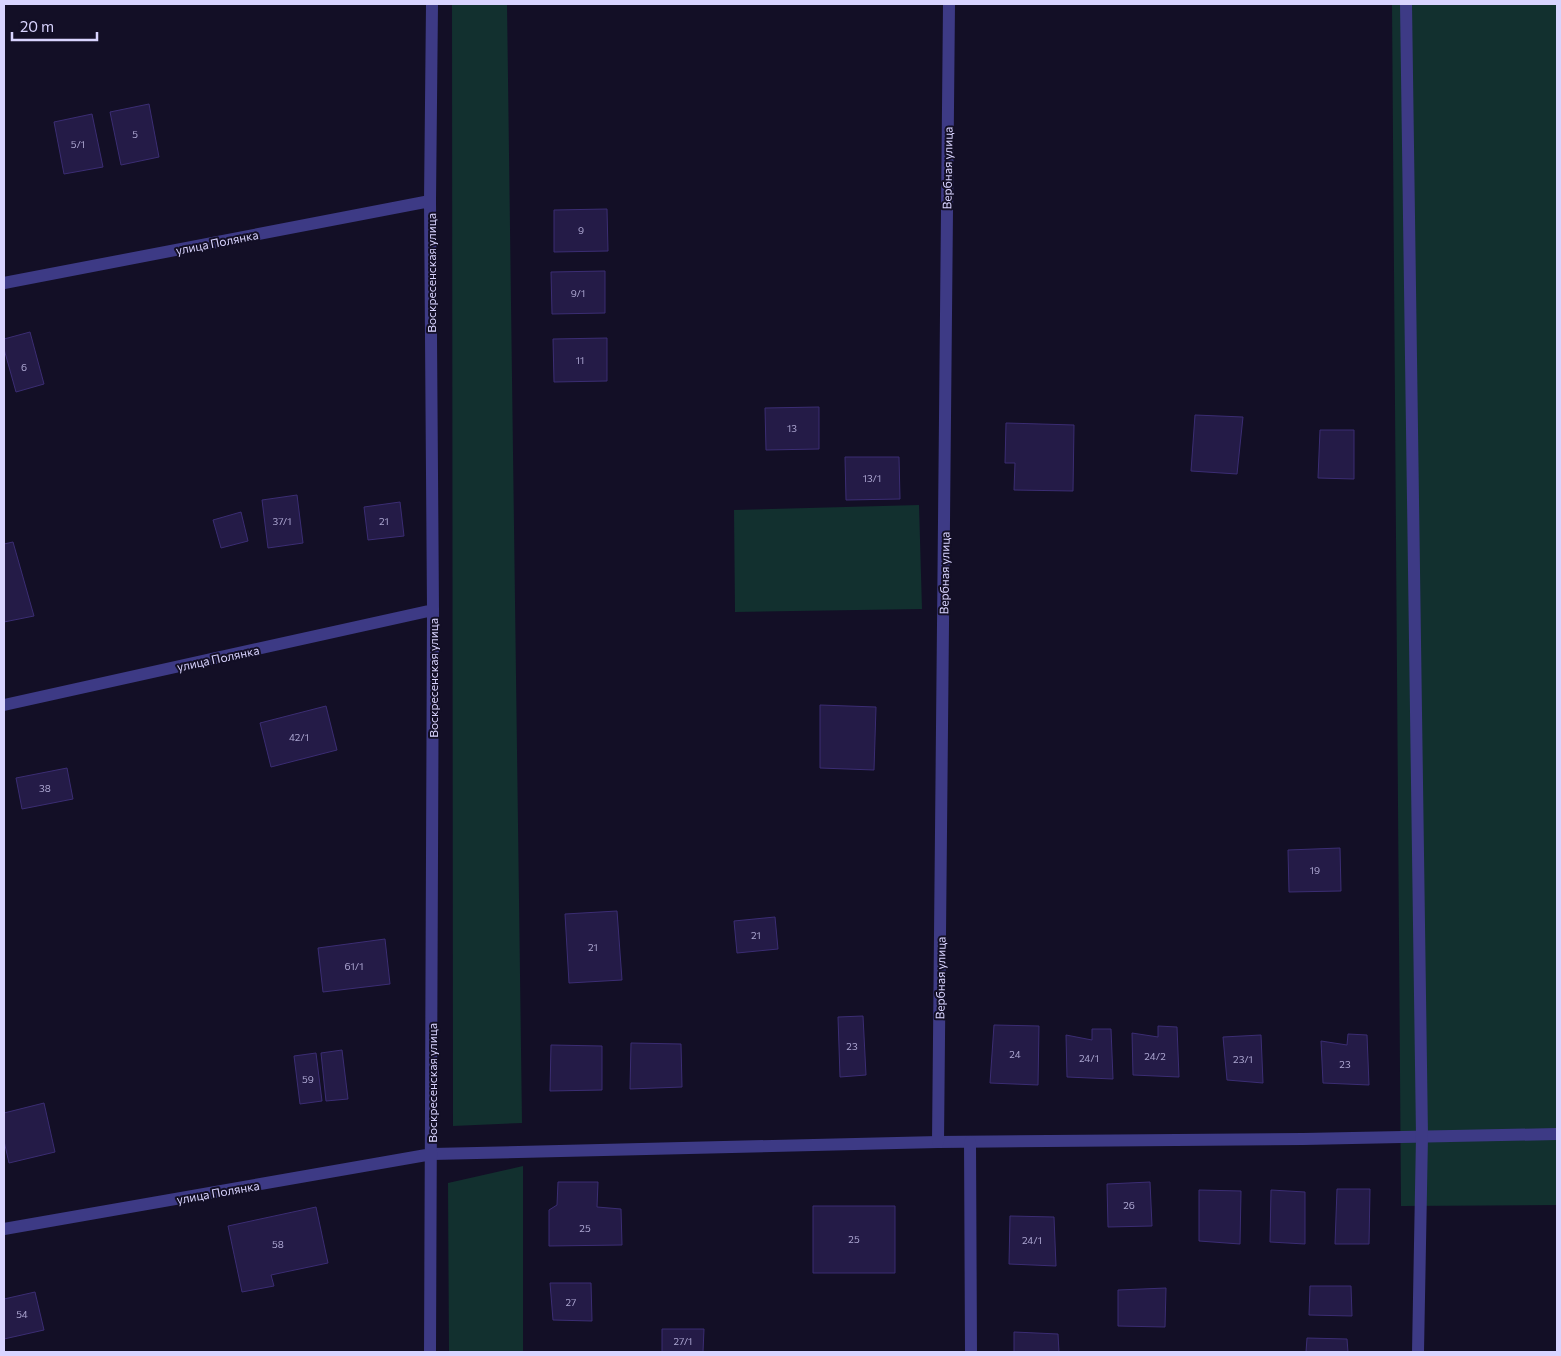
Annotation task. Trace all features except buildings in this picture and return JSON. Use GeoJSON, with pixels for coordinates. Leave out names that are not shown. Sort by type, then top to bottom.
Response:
{"type":"FeatureCollection","features":[{"type":"Feature","properties":{"kind":"street","name":"Воскресенская улица"},"geometry":{"type":"LineString","coordinates":[[430,1352],[433,610],[430,201],[432,4]]}},
{"type":"Feature","properties":{"kind":"street","name":"Вербная улица"},"geometry":{"type":"LineString","coordinates":[[938,1142],[949,4]]}},
{"type":"Feature","properties":{"kind":"street"},"geometry":{"type":"LineString","coordinates":[[1406,4],[1422,1136],[1418,1352]]}},
{"type":"Feature","properties":{"kind":"street","name":"улица Полянка"},"geometry":{"type":"LineString","coordinates":[[4,283],[430,201]]}},
{"type":"Feature","properties":{"kind":"street","name":"улица Полянка"},"geometry":{"type":"LineString","coordinates":[[4,705],[433,610]]}},
{"type":"Feature","properties":{"kind":"street","name":"улица Полянка"},"geometry":{"type":"LineString","coordinates":[[4,1229],[432,1154],[938,1142],[1303,1139],[1557,1134]]}},
{"type":"Feature","properties":{"kind":"street"},"geometry":{"type":"LineString","coordinates":[[970,1142],[972,1352]]}},
{"type":"Feature","properties":{"kind":"green space"},"geometry":{"type":"Polygon","coordinates":[[[452,4],[507,4],[522,1123],[453,1126],[452,4]]]}},
{"type":"Feature","properties":{"kind":"green space"},"geometry":{"type":"Polygon","coordinates":[[[1392,4],[1557,4],[1557,1205],[1401,1206],[1392,4]]]}},
{"type":"Feature","properties":{"kind":"green space"},"geometry":{"type":"Polygon","coordinates":[[[919,505],[922,609],[735,612],[734,510],[919,505]]]}},
{"type":"Feature","properties":{"kind":"green space"},"geometry":{"type":"Polygon","coordinates":[[[523,1166],[523,1352],[449,1352],[448,1183],[523,1166]]]}}]}
